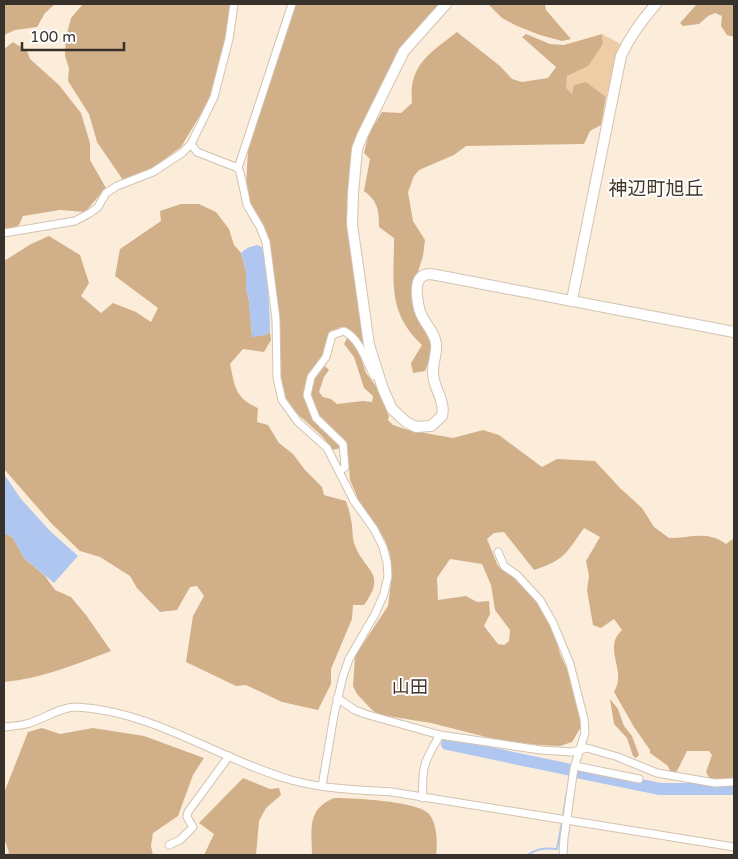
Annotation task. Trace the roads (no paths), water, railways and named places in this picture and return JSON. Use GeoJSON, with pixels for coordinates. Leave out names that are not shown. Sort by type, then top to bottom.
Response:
{"type":"FeatureCollection","features":[{"type":"Feature","properties":{"kind":"street"},"geometry":{"type":"LineString","coordinates":[[4,233],[75,221],[98,207],[106,193],[117,186],[153,172],[182,153],[191,144],[214,97],[229,39],[234,4]]}},
{"type":"Feature","properties":{"kind":"street"},"geometry":{"type":"LineString","coordinates":[[292,4],[238,168],[247,206],[260,227],[266,242],[276,319],[277,378],[282,400],[298,422],[326,448],[340,471],[354,501],[374,529],[383,547],[388,576],[384,594],[375,614],[349,659],[337,698],[322,784]]}},
{"type":"Feature","properties":{"kind":"street"},"geometry":{"type":"LineString","coordinates":[[446,4],[404,51],[357,149],[352,224],[369,345],[382,389],[392,409],[406,422],[416,427],[431,426],[442,416],[442,404],[434,384],[432,371],[436,344],[421,315],[418,300],[418,281],[425,274],[572,300],[734,332]]}},
{"type":"Feature","properties":{"kind":"street"},"geometry":{"type":"LineString","coordinates":[[572,300],[621,56],[644,16],[656,4]]}},
{"type":"Feature","properties":{"kind":"street"},"geometry":{"type":"LineString","coordinates":[[191,144],[197,152],[238,168]]}},
{"type":"Feature","properties":{"kind":"street"},"geometry":{"type":"LineString","coordinates":[[340,471],[345,468],[343,444],[316,418],[307,395],[311,377],[326,357],[332,335],[344,331],[350,334],[356,342],[374,376],[379,376]]}},
{"type":"Feature","properties":{"kind":"street"},"geometry":{"type":"LineString","coordinates":[[498,552],[504,566],[517,574],[540,600],[553,623],[569,660],[584,719],[583,744],[579,750],[574,769],[563,854]]}},
{"type":"Feature","properties":{"kind":"street"},"geometry":{"type":"LineString","coordinates":[[337,698],[365,714],[440,735],[540,750],[572,752],[587,748],[657,773],[715,783],[734,782]]}},
{"type":"Feature","properties":{"kind":"street"},"geometry":{"type":"LineString","coordinates":[[4,726],[26,724],[73,707],[101,709],[171,730],[229,756],[290,780],[349,790],[392,792],[734,847]]}},
{"type":"Feature","properties":{"kind":"street"},"geometry":{"type":"LineString","coordinates":[[424,798],[422,778],[426,760],[440,735]]}},
{"type":"Feature","properties":{"kind":"street"},"geometry":{"type":"LineString","coordinates":[[169,845],[180,840],[193,827],[187,817],[188,812],[229,756]]}},
{"type":"Feature","properties":{"kind":"street"},"geometry":{"type":"LineString","coordinates":[[574,769],[639,779]]}},
{"type":"Feature","properties":{"kind":"water"},"geometry":{"type":"Polygon","coordinates":[[[257,245],[262,247],[264,258],[269,300],[270,332],[265,335],[252,337],[246,288],[246,271],[241,253],[247,248],[257,245]]]}},
{"type":"Feature","properties":{"kind":"water"},"geometry":{"type":"Polygon","coordinates":[[[4,474],[21,499],[50,531],[78,556],[54,583],[24,558],[13,538],[4,533],[4,474]]]}},
{"type":"Feature","properties":{"kind":"waterway"},"geometry":{"type":"LineString","coordinates":[[447,744],[571,770]]}},
{"type":"Feature","properties":{"kind":"waterway"},"geometry":{"type":"LineString","coordinates":[[577,772],[660,789],[734,789]]}},
{"type":"Feature","properties":{"kind":"waterway"},"geometry":{"type":"LineString","coordinates":[[563,816],[567,791]]}},
{"type":"Feature","properties":{"kind":"waterway"},"geometry":{"type":"LineString","coordinates":[[528,855],[542,849],[557,849],[562,822]]}},
{"type":"Feature","properties":{"kind":"district","name":"神辺町旭丘"},"geometry":{"type":"Point","coordinates":[656,189]}},
{"type":"Feature","properties":{"kind":"district","name":"山田"},"geometry":{"type":"Point","coordinates":[410,687]}}]}
